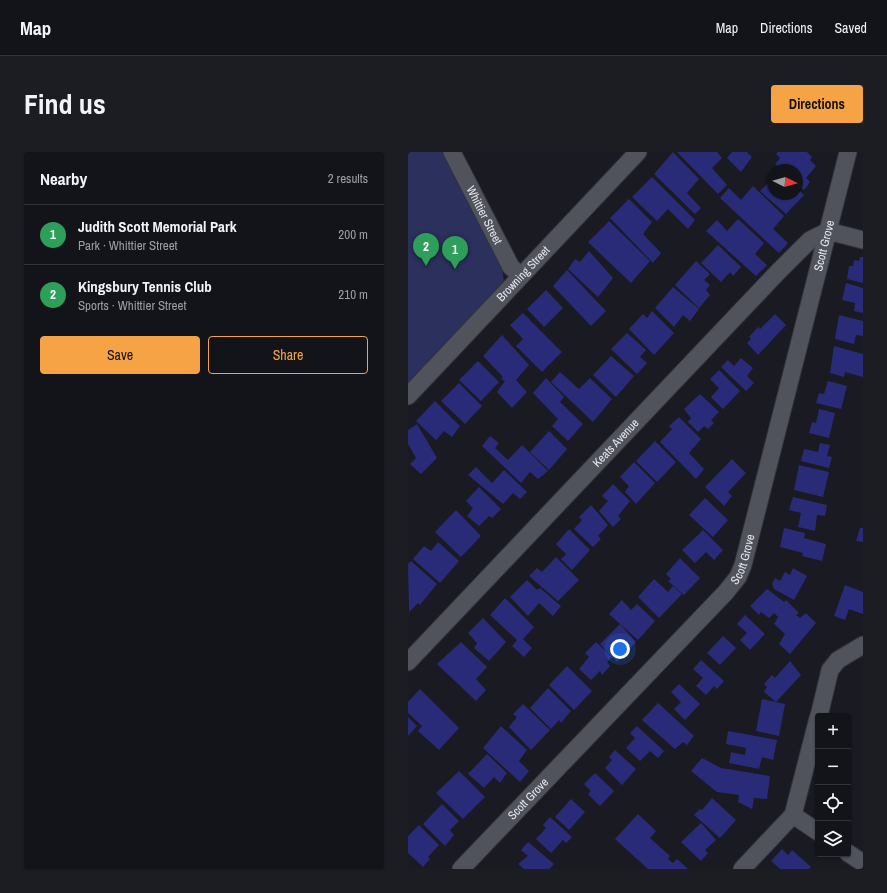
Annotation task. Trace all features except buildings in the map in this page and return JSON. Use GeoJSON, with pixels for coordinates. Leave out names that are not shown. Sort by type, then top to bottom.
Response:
{"type":"FeatureCollection","features":[{"type":"Feature","properties":{"kind":"street","name":"Whittier Street"},"geometry":{"type":"LineString","coordinates":[[452,152],[511,268],[521,276]]}},
{"type":"Feature","properties":{"kind":"street","name":"Browning Street"},"geometry":{"type":"LineString","coordinates":[[408,396],[638,152]]}},
{"type":"Feature","properties":{"kind":"street","name":"Scott Grove"},"geometry":{"type":"LineString","coordinates":[[461,869],[726,592],[738,577],[745,558],[848,152]]}},
{"type":"Feature","properties":{"kind":"street"},"geometry":{"type":"LineString","coordinates":[[828,231],[863,240]]}},
{"type":"Feature","properties":{"kind":"street","name":"Keats Avenue"},"geometry":{"type":"LineString","coordinates":[[408,662],[777,273],[810,240],[828,231]]}},
{"type":"Feature","properties":{"kind":"street"},"geometry":{"type":"LineString","coordinates":[[819,713],[830,670],[838,660],[863,645]]}},
{"type":"Feature","properties":{"kind":"street"},"geometry":{"type":"LineString","coordinates":[[742,869],[793,815],[815,729]]}},
{"type":"Feature","properties":{"kind":"street"},"geometry":{"type":"LineString","coordinates":[[793,815],[815,830]]}},
{"type":"Feature","properties":{"kind":"street"},"geometry":{"type":"LineString","coordinates":[[851,855],[863,863]]}},
{"type":"Feature","properties":{"kind":"shaded area"},"geometry":{"type":"Polygon","coordinates":[[[408,152],[444,152],[502,267],[504,282],[408,386],[408,152]]]}},
{"type":"Feature","properties":{"kind":"place","name":"Kingsbury Tennis Club"},"geometry":{"type":"Point","coordinates":[426,266]}},
{"type":"Feature","properties":{"kind":"place","name":"Judith Scott Memorial Park"},"geometry":{"type":"Point","coordinates":[455,269]}}]}
